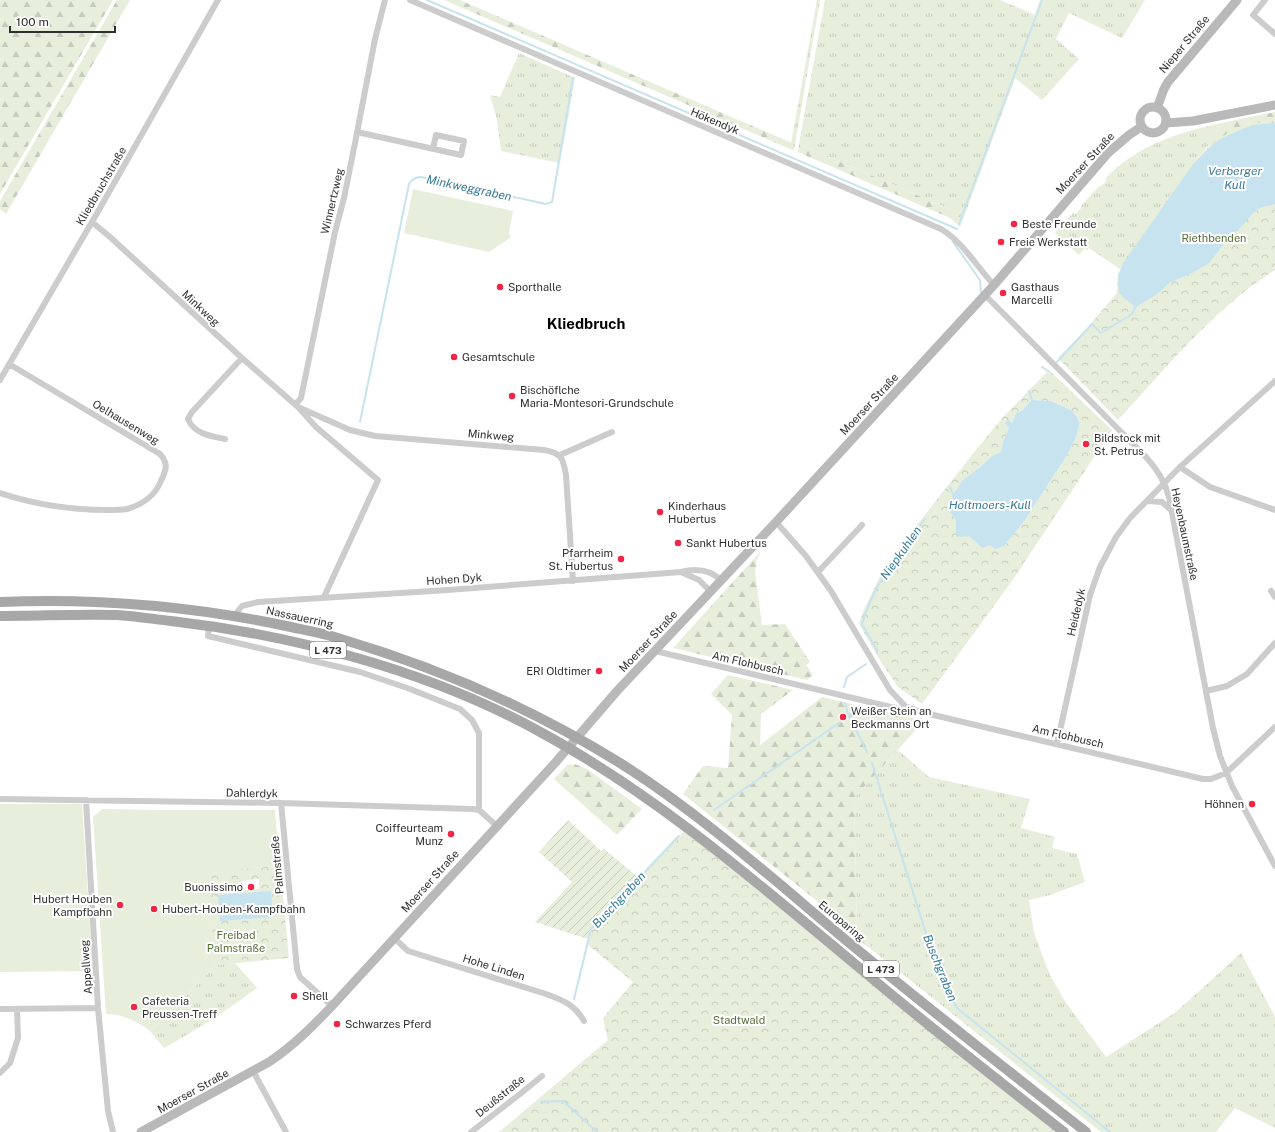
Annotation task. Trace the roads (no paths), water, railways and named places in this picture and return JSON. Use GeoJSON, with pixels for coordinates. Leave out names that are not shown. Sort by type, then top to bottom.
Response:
{"type":"FeatureCollection","features":[{"type":"Feature","properties":{"kind":"main road","name":"Nieper Straße"},"geometry":{"type":"LineString","coordinates":[[1157,108],[1168,82],[1237,0]]}},
{"type":"Feature","properties":{"kind":"main road"},"geometry":{"type":"LineString","coordinates":[[1166,123],[1193,121],[1275,105]]}},
{"type":"Feature","properties":{"kind":"main road"},"geometry":{"type":"LineString","coordinates":[[1152,107],[1157,108],[1165,114],[1166,123],[1157,134],[1146,132],[1141,128],[1140,122],[1142,112],[1152,107]]}},
{"type":"Feature","properties":{"kind":"main road","name":"Moerser Straße"},"geometry":{"type":"LineString","coordinates":[[142,1132],[253,1071],[286,1051],[302,1037],[497,826],[576,736],[985,295],[1108,153],[1129,135],[1141,128]]}},
{"type":"Feature","properties":{"kind":"main road","name":"Nassauerring"},"geometry":{"type":"LineString","coordinates":[[0,602],[58,600],[170,607],[234,616],[339,638],[440,672],[494,695],[576,736]]}},
{"type":"Feature","properties":{"kind":"main road","name":"L 473"},"geometry":{"type":"LineString","coordinates":[[0,616],[118,615],[209,631],[249,633],[332,651],[395,671],[443,687],[534,728],[616,777],[688,828],[765,889],[871,978],[1064,1132]]}},
{"type":"Feature","properties":{"kind":"main road","name":"Europaring"},"geometry":{"type":"LineString","coordinates":[[576,736],[623,764],[698,818],[879,968],[1086,1132]]}},
{"type":"Feature","properties":{"kind":"street","name":"Kliedbruchstraße"},"geometry":{"type":"LineString","coordinates":[[0,380],[218,0]]}},
{"type":"Feature","properties":{"kind":"street","name":"Winnertzweg"},"geometry":{"type":"LineString","coordinates":[[297,406],[301,398],[335,232],[344,198],[375,40],[385,0]]}},
{"type":"Feature","properties":{"kind":"street","name":"Hökendyk"},"geometry":{"type":"LineString","coordinates":[[410,0],[941,229],[953,236],[994,285]]}},
{"type":"Feature","properties":{"kind":"street"},"geometry":{"type":"LineString","coordinates":[[1265,0],[1253,15],[1275,34]]}},
{"type":"Feature","properties":{"kind":"street"},"geometry":{"type":"LineString","coordinates":[[357,132],[433,149],[461,155],[464,141],[436,135],[433,149]]}},
{"type":"Feature","properties":{"kind":"street","name":"Minkweg"},"geometry":{"type":"LineString","coordinates":[[92,222],[297,406],[316,427],[378,480],[324,597]]}},
{"type":"Feature","properties":{"kind":"street","name":"Heyenbaumstraße"},"geometry":{"type":"LineString","coordinates":[[985,295],[1146,457],[1165,484],[1206,691],[1226,773],[1275,866]]}},
{"type":"Feature","properties":{"kind":"street"},"geometry":{"type":"LineString","coordinates":[[225,439],[206,435],[190,425],[188,419],[192,412],[242,358]]}},
{"type":"Feature","properties":{"kind":"street","name":"Oelhausenweg"},"geometry":{"type":"LineString","coordinates":[[0,493],[58,506],[94,510],[125,510],[139,505],[150,497],[160,484],[166,469],[165,460],[160,454],[9,364]]}},
{"type":"Feature","properties":{"kind":"street","name":"Heidedyk"},"geometry":{"type":"LineString","coordinates":[[1057,744],[1095,579],[1116,538],[1130,518],[1180,467],[1275,382]]}},
{"type":"Feature","properties":{"kind":"street","name":"Minkweg"},"geometry":{"type":"LineString","coordinates":[[297,406],[350,430],[375,436],[544,450],[560,455]]}},
{"type":"Feature","properties":{"kind":"street"},"geometry":{"type":"LineString","coordinates":[[573,581],[566,475],[560,455],[612,432]]}},
{"type":"Feature","properties":{"kind":"street"},"geometry":{"type":"LineString","coordinates":[[1180,467],[1210,487],[1275,510]]}},
{"type":"Feature","properties":{"kind":"street"},"geometry":{"type":"LineString","coordinates":[[1148,501],[1162,502],[1171,511]]}},
{"type":"Feature","properties":{"kind":"street","name":"Am Flohbusch"},"geometry":{"type":"LineString","coordinates":[[776,522],[818,572],[838,602],[890,690],[905,706],[921,712],[1203,779],[1211,779],[1226,773]]}},
{"type":"Feature","properties":{"kind":"street"},"geometry":{"type":"LineString","coordinates":[[818,572],[862,525]]}},
{"type":"Feature","properties":{"kind":"street","name":"Hohen Dyk"},"geometry":{"type":"LineString","coordinates":[[234,616],[242,606],[258,602],[324,597],[573,581],[698,570],[708,571],[722,580]]}},
{"type":"Feature","properties":{"kind":"street"},"geometry":{"type":"LineString","coordinates":[[681,572],[698,580],[710,591]]}},
{"type":"Feature","properties":{"kind":"street"},"geometry":{"type":"LineString","coordinates":[[1271,591],[1275,597]]}},
{"type":"Feature","properties":{"kind":"street"},"geometry":{"type":"LineString","coordinates":[[209,631],[360,672],[410,689],[460,709],[472,720],[479,733],[479,810],[497,826]]}},
{"type":"Feature","properties":{"kind":"street"},"geometry":{"type":"LineString","coordinates":[[1206,691],[1227,686],[1247,674],[1275,643]]}},
{"type":"Feature","properties":{"kind":"street","name":"Am Flohbusch"},"geometry":{"type":"LineString","coordinates":[[655,651],[899,709],[905,706]]}},
{"type":"Feature","properties":{"kind":"street"},"geometry":{"type":"LineString","coordinates":[[1226,773],[1275,727]]}},
{"type":"Feature","properties":{"kind":"street","name":"Dahlerdyk"},"geometry":{"type":"LineString","coordinates":[[0,799],[281,803],[479,810]]}},
{"type":"Feature","properties":{"kind":"street","name":"Appellweg"},"geometry":{"type":"LineString","coordinates":[[86,800],[98,1008],[108,1111],[112,1132]]}},
{"type":"Feature","properties":{"kind":"street","name":"Palmstraße"},"geometry":{"type":"LineString","coordinates":[[281,803],[297,969],[300,977],[332,1006]]}},
{"type":"Feature","properties":{"kind":"street","name":"Hohe Linden"},"geometry":{"type":"LineString","coordinates":[[394,938],[408,951],[565,1001],[580,1015],[584,1021]]}},
{"type":"Feature","properties":{"kind":"street"},"geometry":{"type":"LineString","coordinates":[[0,1009],[98,1008]]}},
{"type":"Feature","properties":{"kind":"street"},"geometry":{"type":"LineString","coordinates":[[0,1073],[10,1063],[18,1038],[17,1009]]}},
{"type":"Feature","properties":{"kind":"street"},"geometry":{"type":"LineString","coordinates":[[253,1071],[286,1132]]}},
{"type":"Feature","properties":{"kind":"street","name":"Deußstraße"},"geometry":{"type":"LineString","coordinates":[[471,1132],[542,1076]]}},
{"type":"Feature","properties":{"kind":"water","name":"Verberger Kull"},"geometry":{"type":"Polygon","coordinates":[[[1275,123],[1275,204],[1260,208],[1253,213],[1228,239],[1209,263],[1194,272],[1169,283],[1157,294],[1136,307],[1125,299],[1119,293],[1118,275],[1124,262],[1194,163],[1211,146],[1224,137],[1253,125],[1275,123]]]}},
{"type":"Feature","properties":{"kind":"water","name":"Holtmoers-Kull"},"geometry":{"type":"Polygon","coordinates":[[[1032,400],[1051,401],[1073,411],[1080,423],[1075,440],[1066,457],[1023,523],[1004,546],[995,549],[990,545],[982,548],[969,536],[961,537],[956,534],[956,520],[950,512],[953,495],[963,480],[992,456],[1001,452],[1003,442],[1009,428],[1005,423],[1008,420],[1012,423],[1016,413],[1023,410],[1032,400]]]}},
{"type":"Feature","properties":{"kind":"water"},"geometry":{"type":"Polygon","coordinates":[[[271,891],[273,917],[220,921],[218,895],[271,891]]]}},
{"type":"Feature","properties":{"kind":"waterway"},"geometry":{"type":"LineString","coordinates":[[427,0],[957,229]]}},
{"type":"Feature","properties":{"kind":"waterway"},"geometry":{"type":"LineString","coordinates":[[959,224],[1042,0]]}},
{"type":"Feature","properties":{"kind":"waterway","name":"Minkweggraben"},"geometry":{"type":"LineString","coordinates":[[360,422],[409,184],[417,177],[421,177],[546,204],[552,202],[573,78]]}},
{"type":"Feature","properties":{"kind":"waterway"},"geometry":{"type":"LineString","coordinates":[[953,242],[980,280],[981,293]]}},
{"type":"Feature","properties":{"kind":"waterway","name":"Niepkuhlen"},"geometry":{"type":"LineString","coordinates":[[1057,362],[1092,324],[1101,333],[1132,314],[1136,305]]}},
{"type":"Feature","properties":{"kind":"waterway","name":"Niepkuhlen"},"geometry":{"type":"LineString","coordinates":[[1042,367],[1048,371]]}},
{"type":"Feature","properties":{"kind":"waterway"},"geometry":{"type":"LineString","coordinates":[[1029,391],[1032,400]]}},
{"type":"Feature","properties":{"kind":"waterway","name":"Niepkuhlen"},"geometry":{"type":"LineString","coordinates":[[950,487],[953,495]]}},
{"type":"Feature","properties":{"kind":"waterway","name":"Niepkuhlen"},"geometry":{"type":"LineString","coordinates":[[877,653],[877,650],[862,624],[867,609],[889,568],[925,519]]}},
{"type":"Feature","properties":{"kind":"waterway","name":"Niepkuhlen"},"geometry":{"type":"LineString","coordinates":[[844,687],[847,677],[866,664]]}},
{"type":"Feature","properties":{"kind":"waterway","name":"Buschgraben"},"geometry":{"type":"LineString","coordinates":[[845,703],[849,716],[867,752]]}},
{"type":"Feature","properties":{"kind":"waterway","name":"Buschgraben"},"geometry":{"type":"LineString","coordinates":[[714,810],[849,716]]}},
{"type":"Feature","properties":{"kind":"waterway","name":"Buschgraben"},"geometry":{"type":"LineString","coordinates":[[872,763],[941,977],[957,1008],[1110,1132]]}},
{"type":"Feature","properties":{"kind":"waterway","name":"Buschgraben"},"geometry":{"type":"LineString","coordinates":[[574,999],[591,929],[679,836]]}},
{"type":"Feature","properties":{"kind":"waterway"},"geometry":{"type":"LineString","coordinates":[[541,1102],[563,1101],[597,1132]]}},
{"type":"Feature","properties":{"kind":"place","name":"Beste Freunde"},"geometry":{"type":"Point","coordinates":[1014,224]}},
{"type":"Feature","properties":{"kind":"place","name":"Freie Werkstatt"},"geometry":{"type":"Point","coordinates":[1001,242]}},
{"type":"Feature","properties":{"kind":"place","name":"Sporthalle"},"geometry":{"type":"Point","coordinates":[500,287]}},
{"type":"Feature","properties":{"kind":"place","name":"Gasthaus Marcelli"},"geometry":{"type":"Point","coordinates":[1003,293]}},
{"type":"Feature","properties":{"kind":"place","name":"Gesamtschule"},"geometry":{"type":"Point","coordinates":[454,357]}},
{"type":"Feature","properties":{"kind":"place","name":"Bischöflche Maria-Montesori-Grundschule"},"geometry":{"type":"Point","coordinates":[512,396]}},
{"type":"Feature","properties":{"kind":"place","name":"Bildstock mit St. Petrus"},"geometry":{"type":"Point","coordinates":[1086,444]}},
{"type":"Feature","properties":{"kind":"place","name":"Kinderhaus Hubertus"},"geometry":{"type":"Point","coordinates":[660,512]}},
{"type":"Feature","properties":{"kind":"place","name":"Sankt Hubertus"},"geometry":{"type":"Point","coordinates":[678,543]}},
{"type":"Feature","properties":{"kind":"place","name":"Pfarrheim St. Hubertus"},"geometry":{"type":"Point","coordinates":[621,559]}},
{"type":"Feature","properties":{"kind":"place","name":"ERI Oldtimer"},"geometry":{"type":"Point","coordinates":[599,671]}},
{"type":"Feature","properties":{"kind":"place","name":"Weißer Stein an Beckmanns Ort"},"geometry":{"type":"Point","coordinates":[843,717]}},
{"type":"Feature","properties":{"kind":"place","name":"Höhnen"},"geometry":{"type":"Point","coordinates":[1252,804]}},
{"type":"Feature","properties":{"kind":"place","name":"Coiffeurteam Munz"},"geometry":{"type":"Point","coordinates":[451,834]}},
{"type":"Feature","properties":{"kind":"place","name":"Buonissimo"},"geometry":{"type":"Point","coordinates":[251,887]}},
{"type":"Feature","properties":{"kind":"place","name":"Hubert Houben Kampfbahn"},"geometry":{"type":"Point","coordinates":[120,905]}},
{"type":"Feature","properties":{"kind":"place","name":"Hubert-Houben-Kampfbahn"},"geometry":{"type":"Point","coordinates":[154,909]}},
{"type":"Feature","properties":{"kind":"place","name":"Shell"},"geometry":{"type":"Point","coordinates":[294,996]}},
{"type":"Feature","properties":{"kind":"place","name":"Cafeteria Preussen-Treff"},"geometry":{"type":"Point","coordinates":[134,1007]}},
{"type":"Feature","properties":{"kind":"place","name":"Schwarzes Pferd"},"geometry":{"type":"Point","coordinates":[337,1024]}},
{"type":"Feature","properties":{"kind":"district","name":"Kliedbruch"},"geometry":{"type":"Point","coordinates":[586,324]}},
{"type":"Feature","properties":{"kind":"park label","name":"Riethbenden"},"geometry":{"type":"Point","coordinates":[1214,238]}},
{"type":"Feature","properties":{"kind":"park label","name":"Freibad Palmstraße"},"geometry":{"type":"Point","coordinates":[236,941]}},
{"type":"Feature","properties":{"kind":"park label","name":"Stadtwald"},"geometry":{"type":"Point","coordinates":[739,1020]}}]}
